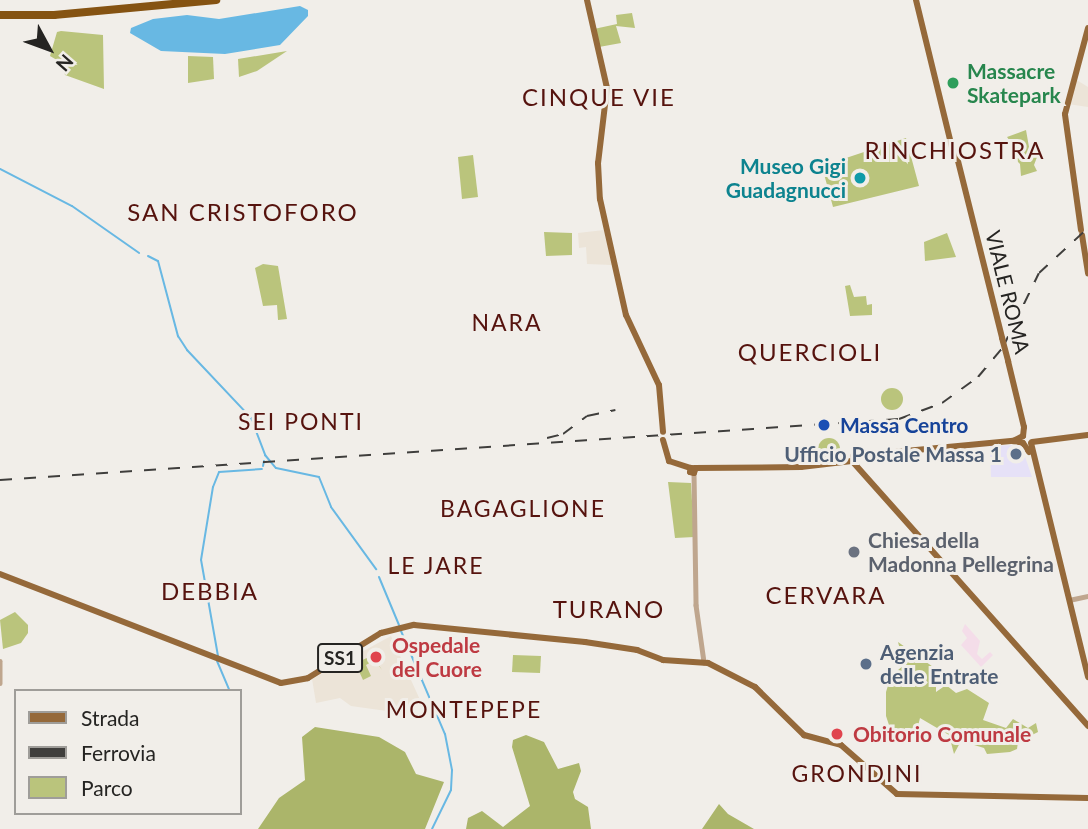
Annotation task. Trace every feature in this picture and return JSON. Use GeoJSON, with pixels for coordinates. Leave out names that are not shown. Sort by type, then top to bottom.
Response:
{"type":"FeatureCollection","features":[{"type":"Feature","properties":{"kind":"highway"},"geometry":{"type":"LineString","coordinates":[[0,13],[173,0]]}},
{"type":"Feature","properties":{"kind":"highway"},"geometry":{"type":"LineString","coordinates":[[0,13],[54,15],[216,0]]}},
{"type":"Feature","properties":{"kind":"main road"},"geometry":{"type":"LineString","coordinates":[[587,0],[607,88],[598,152],[600,199],[626,315],[659,385],[663,436],[669,461],[692,473],[810,466],[852,458],[1088,435]]}},
{"type":"Feature","properties":{"kind":"main road","name":"VIALE ROMA"},"geometry":{"type":"LineString","coordinates":[[916,0],[1028,439]]}},
{"type":"Feature","properties":{"kind":"main road"},"geometry":{"type":"LineString","coordinates":[[1088,28],[1065,114],[1088,271]]}},
{"type":"Feature","properties":{"kind":"main road"},"geometry":{"type":"LineString","coordinates":[[1028,439],[1088,677]]}},
{"type":"Feature","properties":{"kind":"main road"},"geometry":{"type":"LineString","coordinates":[[852,458],[1088,726]]}},
{"type":"Feature","properties":{"kind":"main road","name":"SS1"},"geometry":{"type":"LineString","coordinates":[[0,574],[218,656],[272,680],[292,682],[399,626],[585,642],[637,650],[663,660],[704,662],[747,681],[775,710],[804,734],[841,745],[889,791],[916,796],[1088,798]]}},
{"type":"Feature","properties":{"kind":"street"},"geometry":{"type":"LineString","coordinates":[[692,473],[695,605],[704,662]]}},
{"type":"Feature","properties":{"kind":"street"},"geometry":{"type":"LineString","coordinates":[[1069,600],[1088,596]]}},
{"type":"Feature","properties":{"kind":"street"},"geometry":{"type":"LineString","coordinates":[[0,661],[0,683]]}},
{"type":"Feature","properties":{"kind":"shaded area"},"geometry":{"type":"Polygon","coordinates":[[[1075,79],[1088,87],[1088,107],[1068,104],[1075,79]]]}},
{"type":"Feature","properties":{"kind":"shaded area"},"geometry":{"type":"Polygon","coordinates":[[[604,230],[612,265],[587,264],[586,247],[579,248],[578,233],[604,230]]]}},
{"type":"Feature","properties":{"kind":"shaded area"},"geometry":{"type":"Polygon","coordinates":[[[1021,445],[1032,477],[991,477],[990,446],[1021,445]]]}},
{"type":"Feature","properties":{"kind":"shaded area"},"geometry":{"type":"Polygon","coordinates":[[[965,624],[980,641],[977,654],[982,659],[990,652],[993,655],[981,667],[961,645],[967,638],[962,631],[965,624]]]}},
{"type":"Feature","properties":{"kind":"shaded area","name":"Ospedale del Cuore"},"geometry":{"type":"Polygon","coordinates":[[[391,636],[421,702],[401,713],[351,706],[340,698],[316,703],[312,679],[391,636]]]}},
{"type":"Feature","properties":{"kind":"green space"},"geometry":{"type":"Polygon","coordinates":[[[632,13],[635,28],[616,26],[621,43],[599,47],[594,29],[617,24],[616,15],[632,13]]]}},
{"type":"Feature","properties":{"kind":"green space"},"geometry":{"type":"Polygon","coordinates":[[[57,32],[103,35],[104,89],[65,75],[62,63],[50,56],[57,32]]]}},
{"type":"Feature","properties":{"kind":"green space"},"geometry":{"type":"Polygon","coordinates":[[[287,51],[257,71],[239,77],[238,59],[287,51]]]}},
{"type":"Feature","properties":{"kind":"green space"},"geometry":{"type":"Polygon","coordinates":[[[188,56],[213,57],[214,79],[188,83],[188,56]]]}},
{"type":"Feature","properties":{"kind":"green space"},"geometry":{"type":"Polygon","coordinates":[[[1026,130],[1029,147],[1039,147],[1034,165],[1037,171],[1021,176],[1020,164],[1011,155],[1018,152],[1007,137],[1026,130]]]}},
{"type":"Feature","properties":{"kind":"green space"},"geometry":{"type":"Polygon","coordinates":[[[906,138],[919,186],[833,207],[824,174],[842,168],[840,160],[906,138]]]}},
{"type":"Feature","properties":{"kind":"green space"},"geometry":{"type":"Polygon","coordinates":[[[473,155],[478,197],[462,199],[458,157],[473,155]]]}},
{"type":"Feature","properties":{"kind":"green space"},"geometry":{"type":"Polygon","coordinates":[[[544,232],[572,233],[572,255],[546,256],[544,232]]]}},
{"type":"Feature","properties":{"kind":"green space"},"geometry":{"type":"Polygon","coordinates":[[[947,233],[956,257],[925,261],[924,242],[947,233]]]}},
{"type":"Feature","properties":{"kind":"green space"},"geometry":{"type":"Polygon","coordinates":[[[263,264],[278,266],[287,319],[278,320],[277,305],[263,306],[255,268],[263,264]]]}},
{"type":"Feature","properties":{"kind":"green space"},"geometry":{"type":"Polygon","coordinates":[[[850,285],[854,297],[866,296],[867,305],[872,304],[872,315],[850,316],[845,286],[850,285]]]}},
{"type":"Feature","properties":{"kind":"green space"},"geometry":{"type":"Polygon","coordinates":[[[892,388],[900,391],[903,399],[900,407],[892,410],[884,407],[881,399],[884,391],[892,388]]]}},
{"type":"Feature","properties":{"kind":"green space"},"geometry":{"type":"Polygon","coordinates":[[[829,438],[837,441],[840,449],[837,457],[829,460],[821,457],[818,449],[821,441],[829,438]]]}},
{"type":"Feature","properties":{"kind":"green space"},"geometry":{"type":"Polygon","coordinates":[[[668,482],[691,483],[694,537],[675,538],[668,482]]]}},
{"type":"Feature","properties":{"kind":"green space"},"geometry":{"type":"Polygon","coordinates":[[[15,612],[28,625],[28,633],[21,643],[3,649],[0,620],[15,612]]]}},
{"type":"Feature","properties":{"kind":"green space"},"geometry":{"type":"Polygon","coordinates":[[[898,642],[936,669],[936,692],[946,685],[956,693],[967,689],[989,703],[983,720],[1006,728],[1013,719],[1028,728],[1036,723],[1038,732],[1018,742],[1017,749],[1010,752],[987,754],[984,748],[961,741],[954,754],[949,735],[920,718],[917,730],[898,729],[894,740],[886,716],[886,692],[891,676],[904,665],[898,642]]]}},
{"type":"Feature","properties":{"kind":"green space"},"geometry":{"type":"Polygon","coordinates":[[[373,655],[382,670],[375,660],[366,665],[371,676],[363,680],[358,669],[350,673],[348,667],[373,655]]]}},
{"type":"Feature","properties":{"kind":"green space"},"geometry":{"type":"Polygon","coordinates":[[[513,655],[541,656],[540,673],[512,672],[513,655]]]}},
{"type":"Feature","properties":{"kind":"green space"},"geometry":{"type":"Polygon","coordinates":[[[315,727],[379,737],[405,752],[416,774],[444,782],[425,829],[258,829],[279,798],[305,780],[302,737],[315,727]]]}},
{"type":"Feature","properties":{"kind":"green space"},"geometry":{"type":"Polygon","coordinates":[[[526,735],[544,742],[558,769],[579,763],[581,771],[573,792],[575,799],[588,807],[591,829],[466,829],[468,818],[482,811],[503,827],[530,806],[512,747],[513,740],[526,735]]]}},
{"type":"Feature","properties":{"kind":"green space"},"geometry":{"type":"Polygon","coordinates":[[[719,804],[728,814],[754,829],[702,829],[719,804]]]}},
{"type":"Feature","properties":{"kind":"water"},"geometry":{"type":"Polygon","coordinates":[[[300,6],[308,10],[308,16],[280,45],[225,54],[161,51],[130,33],[131,28],[153,19],[187,15],[219,19],[300,6]]]}},
{"type":"Feature","properties":{"kind":"waterway"},"geometry":{"type":"LineString","coordinates":[[0,169],[72,206],[139,253]]}},
{"type":"Feature","properties":{"kind":"waterway"},"geometry":{"type":"LineString","coordinates":[[148,256],[158,261],[178,336],[187,350],[251,418],[265,455],[276,468],[319,477],[331,507],[376,569]]}},
{"type":"Feature","properties":{"kind":"waterway"},"geometry":{"type":"LineString","coordinates":[[263,466],[264,461]]}},
{"type":"Feature","properties":{"kind":"waterway"},"geometry":{"type":"LineString","coordinates":[[218,656],[201,560],[213,487],[219,472],[262,469]]}},
{"type":"Feature","properties":{"kind":"waterway"},"geometry":{"type":"LineString","coordinates":[[379,577],[399,625]]}},
{"type":"Feature","properties":{"kind":"waterway"},"geometry":{"type":"LineString","coordinates":[[401,631],[445,734],[452,770],[451,790],[432,829]]}},
{"type":"Feature","properties":{"kind":"waterway"},"geometry":{"type":"LineString","coordinates":[[217,661],[229,689]]}},
{"type":"Feature","properties":{"kind":"railway"},"geometry":{"type":"LineString","coordinates":[[0,480],[899,419],[942,403],[978,377],[1003,347],[1039,273],[1088,228]]}},
{"type":"Feature","properties":{"kind":"railway"},"geometry":{"type":"LineString","coordinates":[[547,438],[563,434],[587,416],[615,410]]}},
{"type":"Feature","properties":{"kind":"place","name":"Massacre Skatepark"},"geometry":{"type":"Point","coordinates":[953,83]}},
{"type":"Feature","properties":{"kind":"place","name":"Museo Gigi Guadagnucci"},"geometry":{"type":"Point","coordinates":[860,178]}},
{"type":"Feature","properties":{"kind":"place","name":"Massa Centro"},"geometry":{"type":"Point","coordinates":[824,425]}},
{"type":"Feature","properties":{"kind":"place","name":"Ufficio Postale Massa 1"},"geometry":{"type":"Point","coordinates":[1016,454]}},
{"type":"Feature","properties":{"kind":"place","name":"Chiesa della Madonna Pellegrina"},"geometry":{"type":"Point","coordinates":[854,552]}},
{"type":"Feature","properties":{"kind":"place","name":"Ospedale del Cuore"},"geometry":{"type":"Point","coordinates":[376,657]}},
{"type":"Feature","properties":{"kind":"place","name":"Agenzia delle Entrate"},"geometry":{"type":"Point","coordinates":[866,664]}},
{"type":"Feature","properties":{"kind":"place","name":"Obitorio Comunale"},"geometry":{"type":"Point","coordinates":[837,734]}},
{"type":"Feature","properties":{"kind":"district","name":"CINQUE VIE"},"geometry":{"type":"Point","coordinates":[599,97]}},
{"type":"Feature","properties":{"kind":"district","name":"RINCHIOSTRA"},"geometry":{"type":"Point","coordinates":[955,150]}},
{"type":"Feature","properties":{"kind":"district","name":"SAN CRISTOFORO"},"geometry":{"type":"Point","coordinates":[243,212]}},
{"type":"Feature","properties":{"kind":"district","name":"NARA"},"geometry":{"type":"Point","coordinates":[507,322]}},
{"type":"Feature","properties":{"kind":"district","name":"QUERCIOLI"},"geometry":{"type":"Point","coordinates":[810,352]}},
{"type":"Feature","properties":{"kind":"district","name":"SEI PONTI"},"geometry":{"type":"Point","coordinates":[301,421]}},
{"type":"Feature","properties":{"kind":"district","name":"BAGAGLIONE"},"geometry":{"type":"Point","coordinates":[523,508]}},
{"type":"Feature","properties":{"kind":"district","name":"LE JARE"},"geometry":{"type":"Point","coordinates":[436,565]}},
{"type":"Feature","properties":{"kind":"district","name":"DEBBIA"},"geometry":{"type":"Point","coordinates":[210,591]}},
{"type":"Feature","properties":{"kind":"district","name":"CERVARA"},"geometry":{"type":"Point","coordinates":[826,595]}},
{"type":"Feature","properties":{"kind":"district","name":"TURANO"},"geometry":{"type":"Point","coordinates":[609,609]}},
{"type":"Feature","properties":{"kind":"district","name":"MONTEPEPE"},"geometry":{"type":"Point","coordinates":[464,709]}},
{"type":"Feature","properties":{"kind":"district","name":"GRONDINI"},"geometry":{"type":"Point","coordinates":[857,773]}}]}
